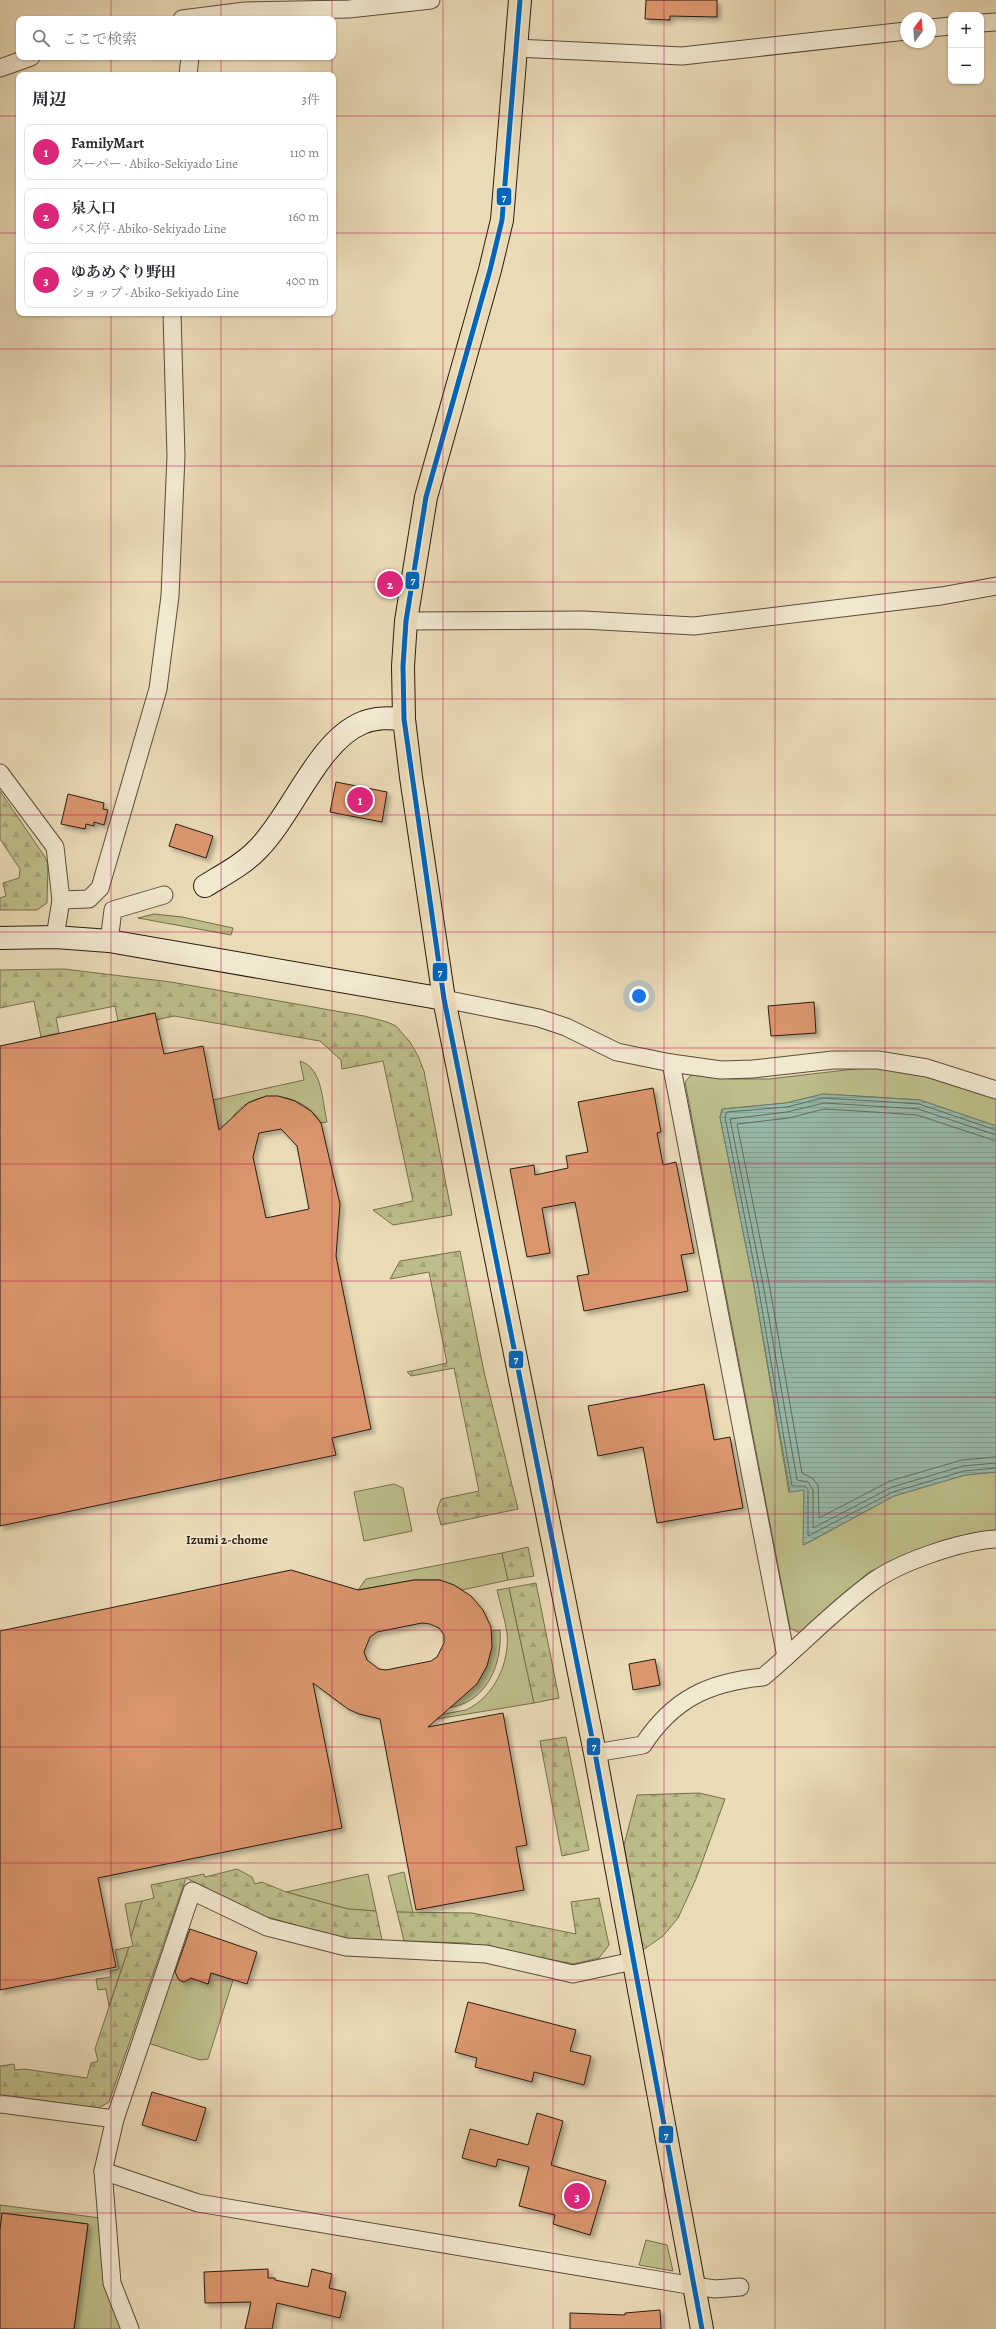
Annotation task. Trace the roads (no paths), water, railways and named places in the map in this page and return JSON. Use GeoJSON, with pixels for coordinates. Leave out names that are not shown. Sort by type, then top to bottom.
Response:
{"type":"FeatureCollection","features":[{"type":"Feature","properties":{"kind":"main road"},"geometry":{"type":"LineString","coordinates":[[520,0],[502,220],[490,270],[426,497],[406,621],[403,666],[404,719],[411,777],[444,999],[595,1753],[702,2329]]}},
{"type":"Feature","properties":{"kind":"street"},"geometry":{"type":"LineString","coordinates":[[192,13],[348,9],[431,0]]}},
{"type":"Feature","properties":{"kind":"street"},"geometry":{"type":"LineString","coordinates":[[984,23],[996,22]]}},
{"type":"Feature","properties":{"kind":"street"},"geometry":{"type":"LineString","coordinates":[[936,27],[948,26]]}},
{"type":"Feature","properties":{"kind":"street"},"geometry":{"type":"LineString","coordinates":[[516,48],[682,56],[900,32]]}},
{"type":"Feature","properties":{"kind":"street"},"geometry":{"type":"LineString","coordinates":[[0,68],[23,60]]}},
{"type":"Feature","properties":{"kind":"street"},"geometry":{"type":"LineString","coordinates":[[188,72],[190,60]]}},
{"type":"Feature","properties":{"kind":"street"},"geometry":{"type":"LineString","coordinates":[[61,900],[89,899],[100,888],[158,690],[170,596],[176,456],[172,316]]}},
{"type":"Feature","properties":{"kind":"street"},"geometry":{"type":"LineString","coordinates":[[406,621],[583,620],[694,626],[941,596],[996,586]]}},
{"type":"Feature","properties":{"kind":"street"},"geometry":{"type":"LineString","coordinates":[[205,886],[258,850],[279,824],[329,750],[343,734],[362,723],[374,720],[404,719]]}},
{"type":"Feature","properties":{"kind":"street"},"geometry":{"type":"LineString","coordinates":[[0,773],[55,847],[61,900],[55,937]]}},
{"type":"Feature","properties":{"kind":"street"},"geometry":{"type":"LineString","coordinates":[[109,941],[113,910],[164,895]]}},
{"type":"Feature","properties":{"kind":"street"},"geometry":{"type":"LineString","coordinates":[[0,938],[55,937],[109,941],[444,999],[539,1018],[566,1027],[617,1052],[721,1070],[753,1069],[833,1060],[878,1060],[927,1068],[996,1090]]}},
{"type":"Feature","properties":{"kind":"street"},"geometry":{"type":"LineString","coordinates":[[671,1062],[786,1658]]}},
{"type":"Feature","properties":{"kind":"street"},"geometry":{"type":"LineString","coordinates":[[595,1753],[643,1745],[664,1716],[700,1691],[743,1679],[763,1677],[872,1583],[923,1556],[980,1540],[996,1539]]}},
{"type":"Feature","properties":{"kind":"street"},"geometry":{"type":"LineString","coordinates":[[130,2329],[112,2283],[103,2171],[115,2119],[192,1891],[266,1927],[346,1947],[486,1954],[573,1974],[633,1961]]}},
{"type":"Feature","properties":{"kind":"street"},"geometry":{"type":"LineString","coordinates":[[0,2104],[115,2119]]}},
{"type":"Feature","properties":{"kind":"street"},"geometry":{"type":"LineString","coordinates":[[103,2171],[198,2203],[694,2286],[715,2289],[740,2286]]}},
{"type":"Feature","properties":{"kind":"water"},"geometry":{"type":"Polygon","coordinates":[[[823,1094],[920,1100],[996,1126],[996,1472],[965,1475],[894,1496],[803,1545],[804,1490],[790,1492],[754,1286],[720,1117],[723,1109],[786,1103],[823,1094]]]}},
{"type":"Feature","properties":{"kind":"place","name":"泉入口"},"geometry":{"type":"Point","coordinates":[390,584]}},
{"type":"Feature","properties":{"kind":"place","name":"FamilyMart"},"geometry":{"type":"Point","coordinates":[360,800]}},
{"type":"Feature","properties":{"kind":"place","name":"ゆあめぐり野田"},"geometry":{"type":"Point","coordinates":[577,2196]}},
{"type":"Feature","properties":{"kind":"district","name":"Izumi 2-chome"},"geometry":{"type":"Point","coordinates":[227,1539]}}]}
